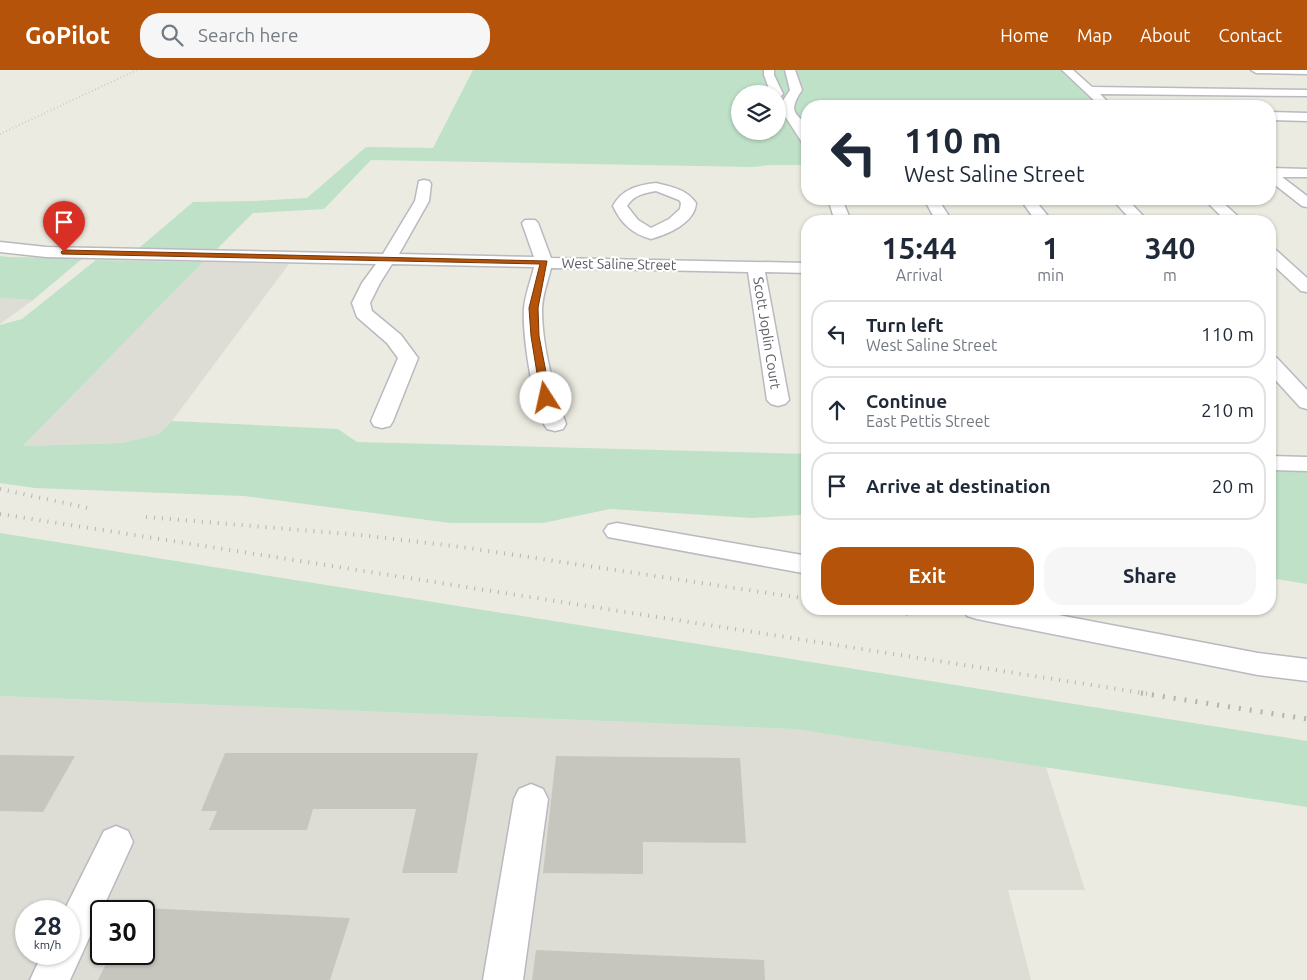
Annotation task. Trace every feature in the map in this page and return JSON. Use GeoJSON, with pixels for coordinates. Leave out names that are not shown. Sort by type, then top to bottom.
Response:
{"type":"FeatureCollection","features":[{"type":"Feature","properties":{"kind":"street"},"geometry":{"type":"LineString","coordinates":[[769,70],[773,85]]}},
{"type":"Feature","properties":{"kind":"street"},"geometry":{"type":"LineString","coordinates":[[790,70],[796,90],[788,102],[789,113],[801,131]]}},
{"type":"Feature","properties":{"kind":"street"},"geometry":{"type":"LineString","coordinates":[[1066,70],[1100,100]]}},
{"type":"Feature","properties":{"kind":"street"},"geometry":{"type":"LineString","coordinates":[[1256,70],[1307,71]]}},
{"type":"Feature","properties":{"kind":"street"},"geometry":{"type":"LineString","coordinates":[[1089,90],[1307,93]]}},
{"type":"Feature","properties":{"kind":"street"},"geometry":{"type":"LineString","coordinates":[[1276,116],[1307,117]]}},
{"type":"Feature","properties":{"kind":"street"},"geometry":{"type":"LineString","coordinates":[[1276,173],[1307,173]]}},
{"type":"Feature","properties":{"kind":"street"},"geometry":{"type":"LineString","coordinates":[[1276,178],[1307,203]]}},
{"type":"Feature","properties":{"kind":"street"},"geometry":{"type":"LineString","coordinates":[[382,421],[408,358],[404,349],[389,334],[363,313],[361,303],[371,283],[422,201],[424,184]]}},
{"type":"Feature","properties":{"kind":"street"},"geometry":{"type":"LineString","coordinates":[[1032,205],[1039,215]]}},
{"type":"Feature","properties":{"kind":"street"},"geometry":{"type":"LineString","coordinates":[[1125,205],[1134,215]]}},
{"type":"Feature","properties":{"kind":"street"},"geometry":{"type":"LineString","coordinates":[[1217,205],[1228,215]]}},
{"type":"Feature","properties":{"kind":"street"},"geometry":{"type":"LineString","coordinates":[[530,223],[544,262],[534,308],[535,336],[546,398],[555,424]]}},
{"type":"Feature","properties":{"kind":"street"},"geometry":{"type":"LineString","coordinates":[[645,265],[651,234]]}},
{"type":"Feature","properties":{"kind":"street","name":"West Saline Street"},"geometry":{"type":"LineString","coordinates":[[0,247],[19,250],[101,253],[801,268]]}},
{"type":"Feature","properties":{"kind":"street"},"geometry":{"type":"LineString","coordinates":[[1276,258],[1304,281]]}},
{"type":"Feature","properties":{"kind":"street","name":"Scott Joplin Court"},"geometry":{"type":"LineString","coordinates":[[756,267],[778,400]]}},
{"type":"Feature","properties":{"kind":"street"},"geometry":{"type":"LineString","coordinates":[[1276,279],[1304,281]]}},
{"type":"Feature","properties":{"kind":"street"},"geometry":{"type":"LineString","coordinates":[[1276,369],[1307,403]]}},
{"type":"Feature","properties":{"kind":"street"},"geometry":{"type":"LineString","coordinates":[[1276,463],[1307,464]]}},
{"type":"Feature","properties":{"kind":"street"},"geometry":{"type":"LineString","coordinates":[[617,531],[801,564]]}},
{"type":"Feature","properties":{"kind":"street"},"geometry":{"type":"LineString","coordinates":[[1008,615],[1249,662],[1307,670]]}},
{"type":"Feature","properties":{"kind":"street"},"geometry":{"type":"LineString","coordinates":[[503,980],[531,799]]}},
{"type":"Feature","properties":{"kind":"street"},"geometry":{"type":"LineString","coordinates":[[80,918],[116,842]]}},
{"type":"Feature","properties":{"kind":"street"},"geometry":{"type":"LineString","coordinates":[[50,980],[57,965]]}},
{"type":"Feature","properties":{"kind":"shaded area"},"geometry":{"type":"Polygon","coordinates":[[[203,262],[289,264],[172,421],[159,434],[122,443],[23,446],[203,262]]]}},
{"type":"Feature","properties":{"kind":"shaded area"},"geometry":{"type":"Polygon","coordinates":[[[0,298],[33,300],[0,324],[0,298]]]}},
{"type":"Feature","properties":{"kind":"shaded area"},"geometry":{"type":"Polygon","coordinates":[[[0,696],[794,729],[1046,767],[1085,890],[1008,890],[1031,980],[0,980],[0,696]]]}},
{"type":"Feature","properties":{"kind":"green space"},"geometry":{"type":"Polygon","coordinates":[[[473,70],[1062,70],[1095,100],[801,100],[801,165],[753,167],[371,160],[324,209],[253,213],[217,249],[139,248],[193,202],[307,198],[366,147],[433,148],[473,70]]]}},
{"type":"Feature","properties":{"kind":"green space"},"geometry":{"type":"Polygon","coordinates":[[[0,256],[83,258],[33,300],[0,298],[0,256]]]}},
{"type":"Feature","properties":{"kind":"green space"},"geometry":{"type":"Polygon","coordinates":[[[96,260],[203,262],[23,446],[122,443],[159,434],[172,421],[338,429],[357,442],[801,454],[801,514],[752,518],[610,509],[543,523],[450,523],[244,496],[35,488],[0,483],[0,325],[22,319],[96,260]]]}},
{"type":"Feature","properties":{"kind":"green space"},"geometry":{"type":"Polygon","coordinates":[[[1276,471],[1307,472],[1307,584],[1276,579],[1276,471]]]}},
{"type":"Feature","properties":{"kind":"green space"},"geometry":{"type":"Polygon","coordinates":[[[0,533],[1307,741],[1307,807],[794,729],[0,696],[0,533]]]}},
{"type":"Feature","properties":{"kind":"building"},"geometry":{"type":"Polygon","coordinates":[[[225,753],[478,753],[457,873],[402,873],[416,809],[313,809],[307,830],[209,830],[217,811],[201,811],[225,753]]]}},
{"type":"Feature","properties":{"kind":"building"},"geometry":{"type":"Polygon","coordinates":[[[0,755],[75,756],[43,812],[0,811],[0,755]]]}},
{"type":"Feature","properties":{"kind":"building"},"geometry":{"type":"Polygon","coordinates":[[[556,756],[740,758],[746,843],[643,842],[643,874],[543,873],[556,756]]]}},
{"type":"Feature","properties":{"kind":"building"},"geometry":{"type":"Polygon","coordinates":[[[155,909],[350,918],[330,980],[98,980],[106,965],[155,965],[155,909]]]}},
{"type":"Feature","properties":{"kind":"building"},"geometry":{"type":"Polygon","coordinates":[[[536,950],[764,960],[765,980],[532,980],[536,950]]]}},
{"type":"Feature","properties":{"kind":"railway"},"geometry":{"type":"LineString","coordinates":[[0,134],[137,70]]}},
{"type":"Feature","properties":{"kind":"railway"},"geometry":{"type":"LineString","coordinates":[[0,489],[92,509]]}},
{"type":"Feature","properties":{"kind":"railway"},"geometry":{"type":"LineString","coordinates":[[0,514],[1149,694]]}},
{"type":"Feature","properties":{"kind":"railway"},"geometry":{"type":"LineString","coordinates":[[146,517],[360,535],[462,547],[801,598]]}},
{"type":"Feature","properties":{"kind":"railway"},"geometry":{"type":"LineString","coordinates":[[1141,693],[1307,719]]}},
{"type":"Feature","properties":{"kind":"route"},"geometry":{"type":"LineString","coordinates":[[64,252],[544,262],[534,308],[535,336],[546,398]]}}]}
